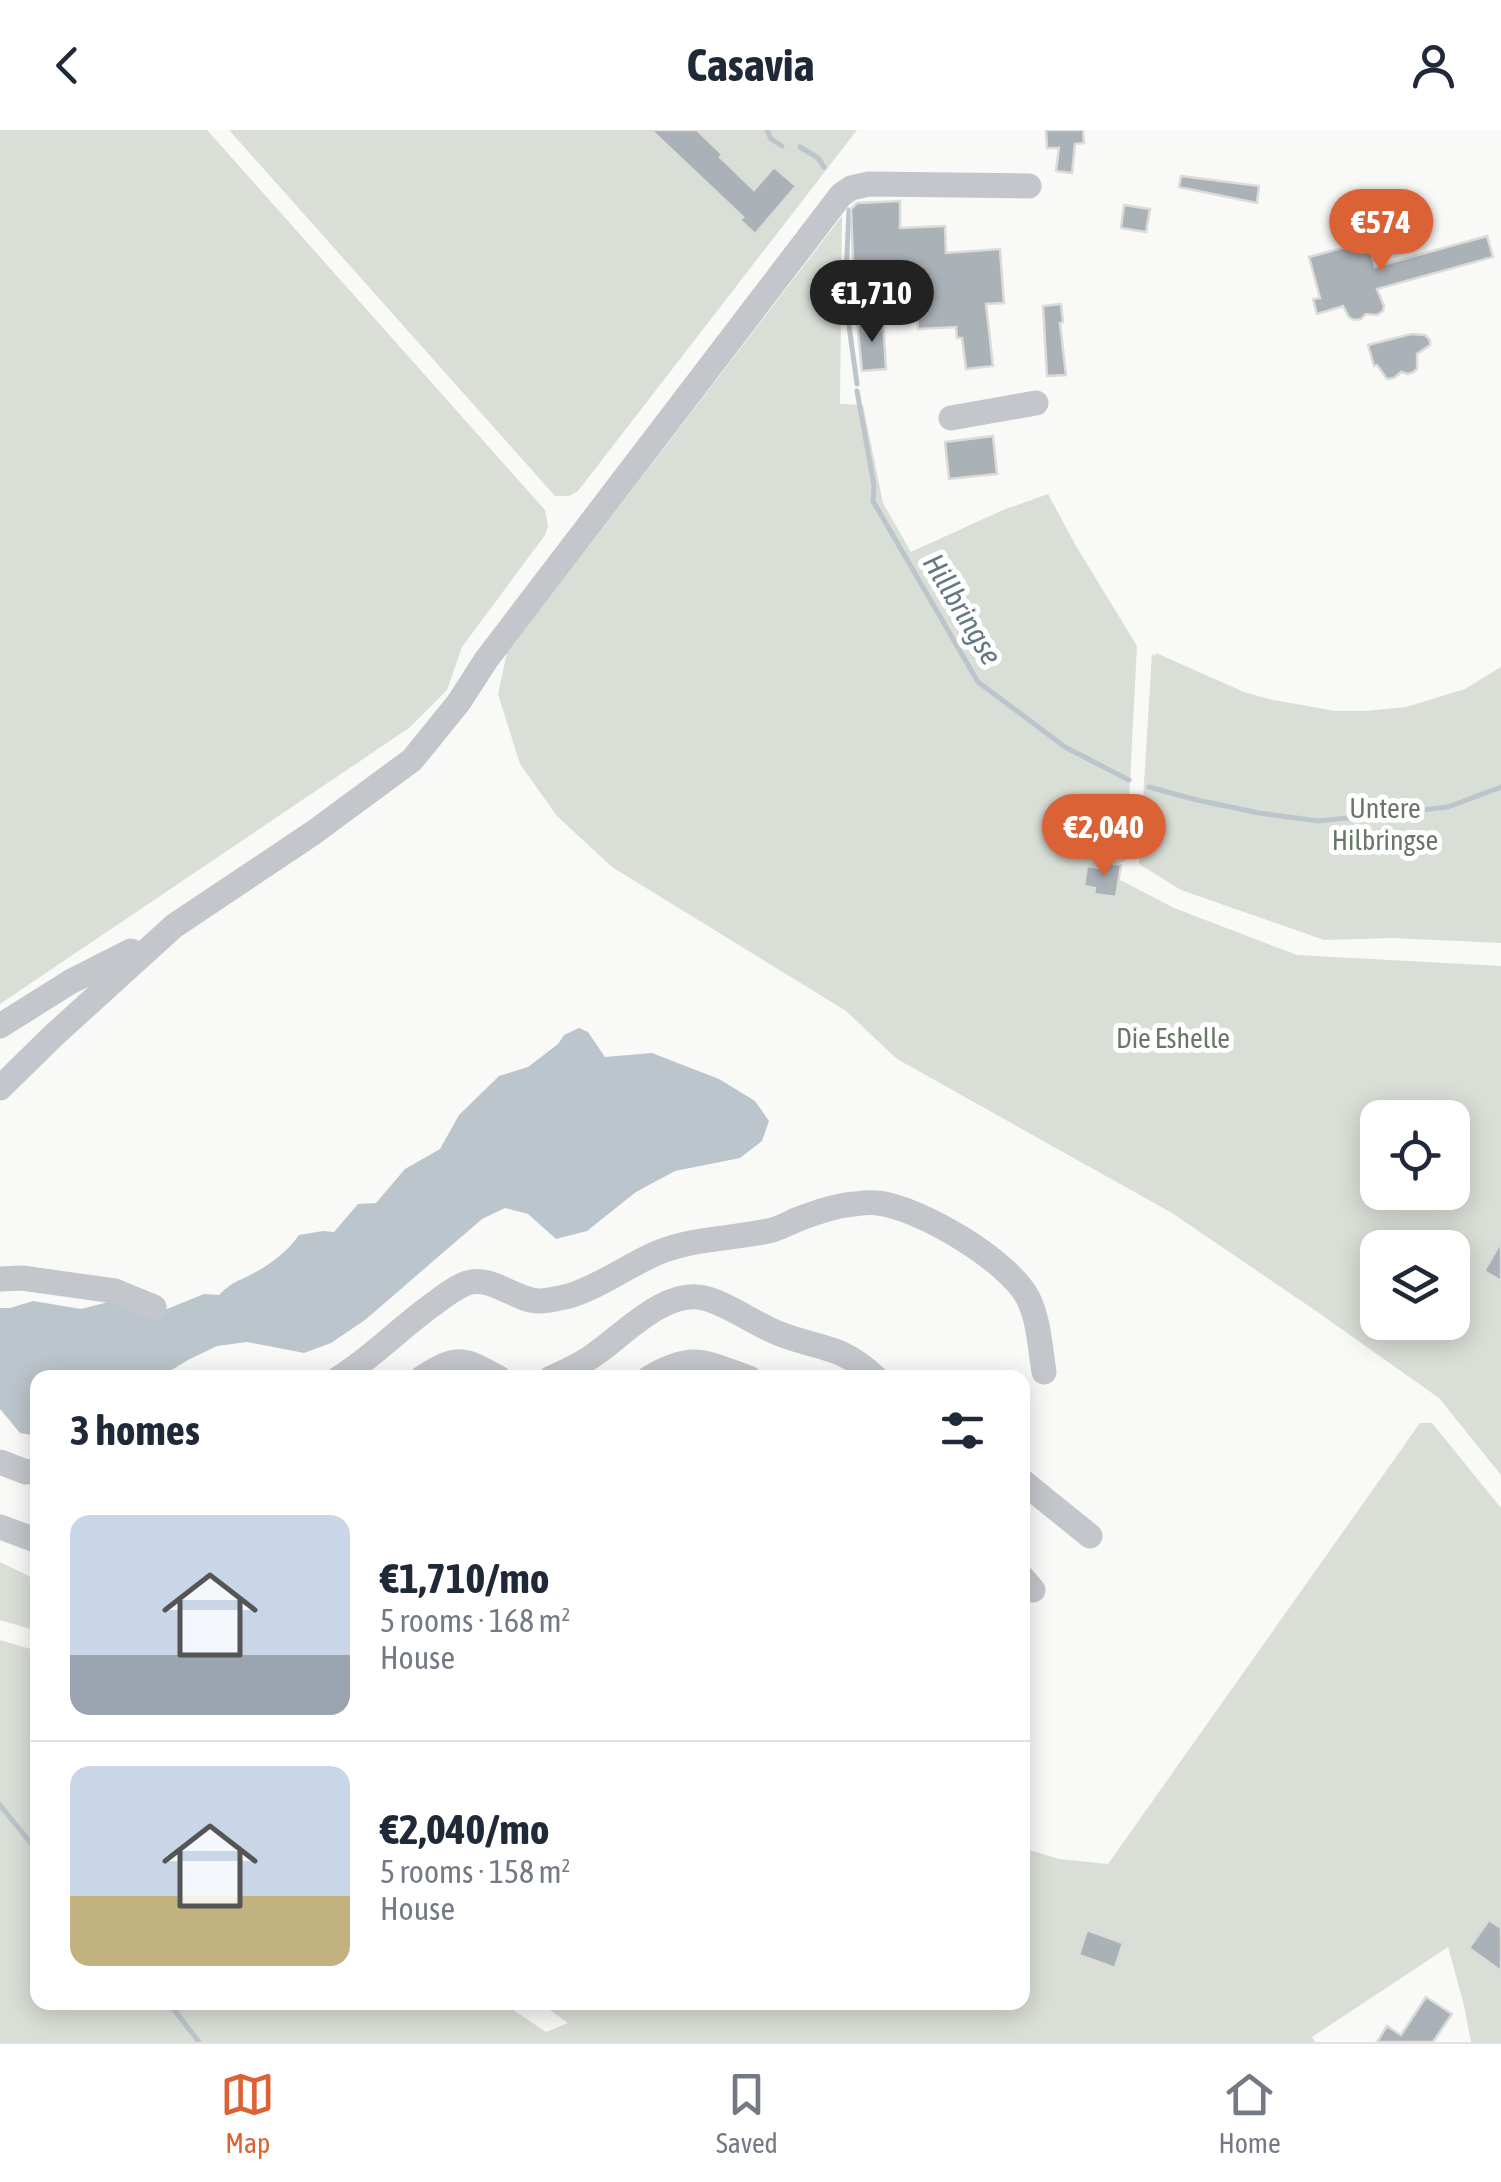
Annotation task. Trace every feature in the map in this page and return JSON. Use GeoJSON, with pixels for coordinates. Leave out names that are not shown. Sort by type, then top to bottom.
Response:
{"type":"FeatureCollection","features":[{"type":"Feature","properties":{"kind":"lane"},"geometry":{"type":"LineString","coordinates":[[0,1026],[70,982],[174,926],[313,833],[412,760],[841,195],[869,184],[1030,186]]}},
{"type":"Feature","properties":{"kind":"lane"},"geometry":{"type":"LineString","coordinates":[[951,418],[1036,402]]}},
{"type":"Feature","properties":{"kind":"lane"},"geometry":{"type":"LineString","coordinates":[[0,1088],[174,926]]}},
{"type":"Feature","properties":{"kind":"lane"},"geometry":{"type":"LineString","coordinates":[[350,1370],[464,1284],[488,1282],[508,1293],[538,1301],[566,1296],[602,1283],[660,1252],[690,1243],[776,1230],[849,1204],[878,1203],[914,1213],[940,1226],[978,1248],[1007,1274],[1027,1296],[1035,1318],[1044,1372]]}},
{"type":"Feature","properties":{"kind":"lane"},"geometry":{"type":"LineString","coordinates":[[0,1279],[115,1291],[154,1307]]}},
{"type":"Feature","properties":{"kind":"lane"},"geometry":{"type":"LineString","coordinates":[[566,1370],[597,1353],[663,1305],[689,1296],[706,1298],[779,1334],[830,1347],[866,1370]]}},
{"type":"Feature","properties":{"kind":"lane"},"geometry":{"type":"LineString","coordinates":[[435,1370],[467,1360],[485,1370]]}},
{"type":"Feature","properties":{"kind":"lane"},"geometry":{"type":"LineString","coordinates":[[663,1370],[692,1360],[728,1370]]}},
{"type":"Feature","properties":{"kind":"lane"},"geometry":{"type":"LineString","coordinates":[[682,1363],[693,1370]]}},
{"type":"Feature","properties":{"kind":"lane"},"geometry":{"type":"LineString","coordinates":[[0,1462],[30,1472]]}},
{"type":"Feature","properties":{"kind":"lane"},"geometry":{"type":"LineString","coordinates":[[1030,1488],[1090,1536]]}},
{"type":"Feature","properties":{"kind":"lane"},"geometry":{"type":"LineString","coordinates":[[0,1528],[30,1539]]}},
{"type":"Feature","properties":{"kind":"green space"},"geometry":{"type":"Polygon","coordinates":[[[0,130],[207,130],[545,510],[548,526],[462,647],[447,690],[409,728],[0,1004],[0,130]]]}},
{"type":"Feature","properties":{"kind":"green space"},"geometry":{"type":"Polygon","coordinates":[[[229,130],[857,130],[578,491],[555,496],[229,130]]]}},
{"type":"Feature","properties":{"kind":"green space","name":"Die Eshelle"},"geometry":{"type":"Polygon","coordinates":[[[842,216],[840,404],[863,405],[883,503],[911,552],[1048,494],[1137,646],[1126,860],[1103,871],[1174,908],[1297,955],[1501,966],[1501,1475],[1439,1398],[1316,1311],[1172,1213],[897,1059],[846,1011],[612,867],[557,816],[520,764],[498,694],[507,653],[842,216]]]}},
{"type":"Feature","properties":{"kind":"green space","name":"Untere Hilbringse"},"geometry":{"type":"Polygon","coordinates":[[[1152,654],[1244,692],[1335,711],[1406,707],[1465,689],[1501,667],[1501,943],[1393,938],[1324,940],[1181,890],[1139,864],[1152,654]]]}},
{"type":"Feature","properties":{"kind":"green space"},"geometry":{"type":"Polygon","coordinates":[[[1420,1423],[1432,1423],[1501,1508],[1501,2042],[1471,2042],[1448,1947],[1312,2037],[1315,2042],[0,2042],[0,1640],[30,1649],[30,2010],[513,2010],[546,2032],[568,2023],[550,2010],[1030,2010],[1030,1850],[1059,1859],[1108,1864],[1420,1423]]]}},
{"type":"Feature","properties":{"kind":"green space"},"geometry":{"type":"Polygon","coordinates":[[[0,1562],[30,1577],[30,1629],[0,1620],[0,1562]]]}},
{"type":"Feature","properties":{"kind":"shaded area"},"geometry":{"type":"Polygon","coordinates":[[[579,1028],[588,1032],[605,1057],[652,1053],[719,1079],[755,1101],[769,1121],[762,1141],[740,1158],[675,1171],[636,1192],[587,1231],[556,1239],[528,1214],[505,1208],[482,1219],[365,1320],[331,1343],[304,1353],[247,1342],[217,1346],[172,1370],[30,1370],[30,1435],[20,1433],[0,1409],[0,1308],[33,1301],[81,1309],[116,1300],[162,1311],[204,1294],[219,1295],[273,1261],[299,1235],[334,1232],[358,1204],[376,1203],[405,1169],[440,1149],[459,1115],[499,1076],[528,1067],[564,1035],[579,1028]]]}},
{"type":"Feature","properties":{"kind":"building"},"geometry":{"type":"Polygon","coordinates":[[[651,130],[697,130],[754,190],[774,167],[796,186],[755,234],[740,220],[743,217],[651,130]]]}},
{"type":"Feature","properties":{"kind":"building"},"geometry":{"type":"Polygon","coordinates":[[[1046,130],[1083,130],[1084,143],[1075,144],[1072,173],[1056,171],[1059,148],[1047,148],[1046,130]]]}},
{"type":"Feature","properties":{"kind":"building"},"geometry":{"type":"Polygon","coordinates":[[[1181,176],[1259,186],[1257,203],[1179,187],[1181,176]]]}},
{"type":"Feature","properties":{"kind":"building"},"geometry":{"type":"Polygon","coordinates":[[[900,201],[900,228],[945,226],[946,253],[1000,249],[1004,303],[986,304],[993,366],[966,369],[962,338],[957,338],[956,327],[918,329],[916,308],[902,309],[901,282],[854,285],[851,209],[857,203],[900,201]]]}},
{"type":"Feature","properties":{"kind":"building"},"geometry":{"type":"Polygon","coordinates":[[[1124,205],[1150,209],[1146,232],[1121,228],[1124,205]]]}},
{"type":"Feature","properties":{"kind":"building"},"geometry":{"type":"Polygon","coordinates":[[[1487,236],[1493,257],[1377,289],[1384,306],[1377,315],[1366,314],[1354,320],[1343,306],[1317,314],[1313,299],[1320,298],[1309,257],[1368,241],[1375,267],[1487,236]]]}},
{"type":"Feature","properties":{"kind":"building"},"geometry":{"type":"Polygon","coordinates":[[[1061,304],[1066,375],[1047,376],[1043,306],[1061,304]]]}},
{"type":"Feature","properties":{"kind":"building"},"geometry":{"type":"Polygon","coordinates":[[[883,320],[886,369],[862,371],[857,321],[883,320]]]}},
{"type":"Feature","properties":{"kind":"building"},"geometry":{"type":"Polygon","coordinates":[[[1411,334],[1425,335],[1430,345],[1417,354],[1414,372],[1401,372],[1387,379],[1374,366],[1368,345],[1411,334]]]}},
{"type":"Feature","properties":{"kind":"building"},"geometry":{"type":"Polygon","coordinates":[[[993,436],[997,474],[949,479],[945,442],[993,436]]]}},
{"type":"Feature","properties":{"kind":"building"},"geometry":{"type":"Polygon","coordinates":[[[1099,861],[1121,865],[1116,897],[1094,894],[1095,888],[1084,886],[1087,866],[1098,868],[1099,861]]]}},
{"type":"Feature","properties":{"kind":"building"},"geometry":{"type":"Polygon","coordinates":[[[1501,1242],[1501,1281],[1484,1271],[1501,1242]]]}},
{"type":"Feature","properties":{"kind":"building"},"geometry":{"type":"Polygon","coordinates":[[[1489,1920],[1501,1928],[1501,1971],[1469,1948],[1489,1920]]]}},
{"type":"Feature","properties":{"kind":"building"},"geometry":{"type":"Polygon","coordinates":[[[1087,1930],[1123,1943],[1115,1968],[1079,1955],[1087,1930]]]}},
{"type":"Feature","properties":{"kind":"building"},"geometry":{"type":"Polygon","coordinates":[[[1426,1997],[1452,2014],[1433,2042],[1377,2042],[1387,2026],[1401,2035],[1426,1997]]]}},
{"type":"Feature","properties":{"kind":"waterway","name":"Hillbringse"},"geometry":{"type":"LineString","coordinates":[[767,130],[771,139],[782,146]]}},
{"type":"Feature","properties":{"kind":"waterway","name":"Hillbringse"},"geometry":{"type":"LineString","coordinates":[[800,147],[818,158],[824,167]]}},
{"type":"Feature","properties":{"kind":"waterway","name":"Hillbringse"},"geometry":{"type":"LineString","coordinates":[[849,210],[845,297],[857,384]]}},
{"type":"Feature","properties":{"kind":"waterway","name":"Hillbringse"},"geometry":{"type":"LineString","coordinates":[[857,391],[874,485],[873,501],[978,682],[1065,747],[1129,780]]}},
{"type":"Feature","properties":{"kind":"waterway","name":"Hillbringse"},"geometry":{"type":"LineString","coordinates":[[1149,787],[1259,813],[1319,821],[1448,807],[1501,787]]}},
{"type":"Feature","properties":{"kind":"waterway"},"geometry":{"type":"LineString","coordinates":[[0,1805],[30,1842]]}},
{"type":"Feature","properties":{"kind":"waterway"},"geometry":{"type":"LineString","coordinates":[[174,2010],[199,2042]]}}]}
